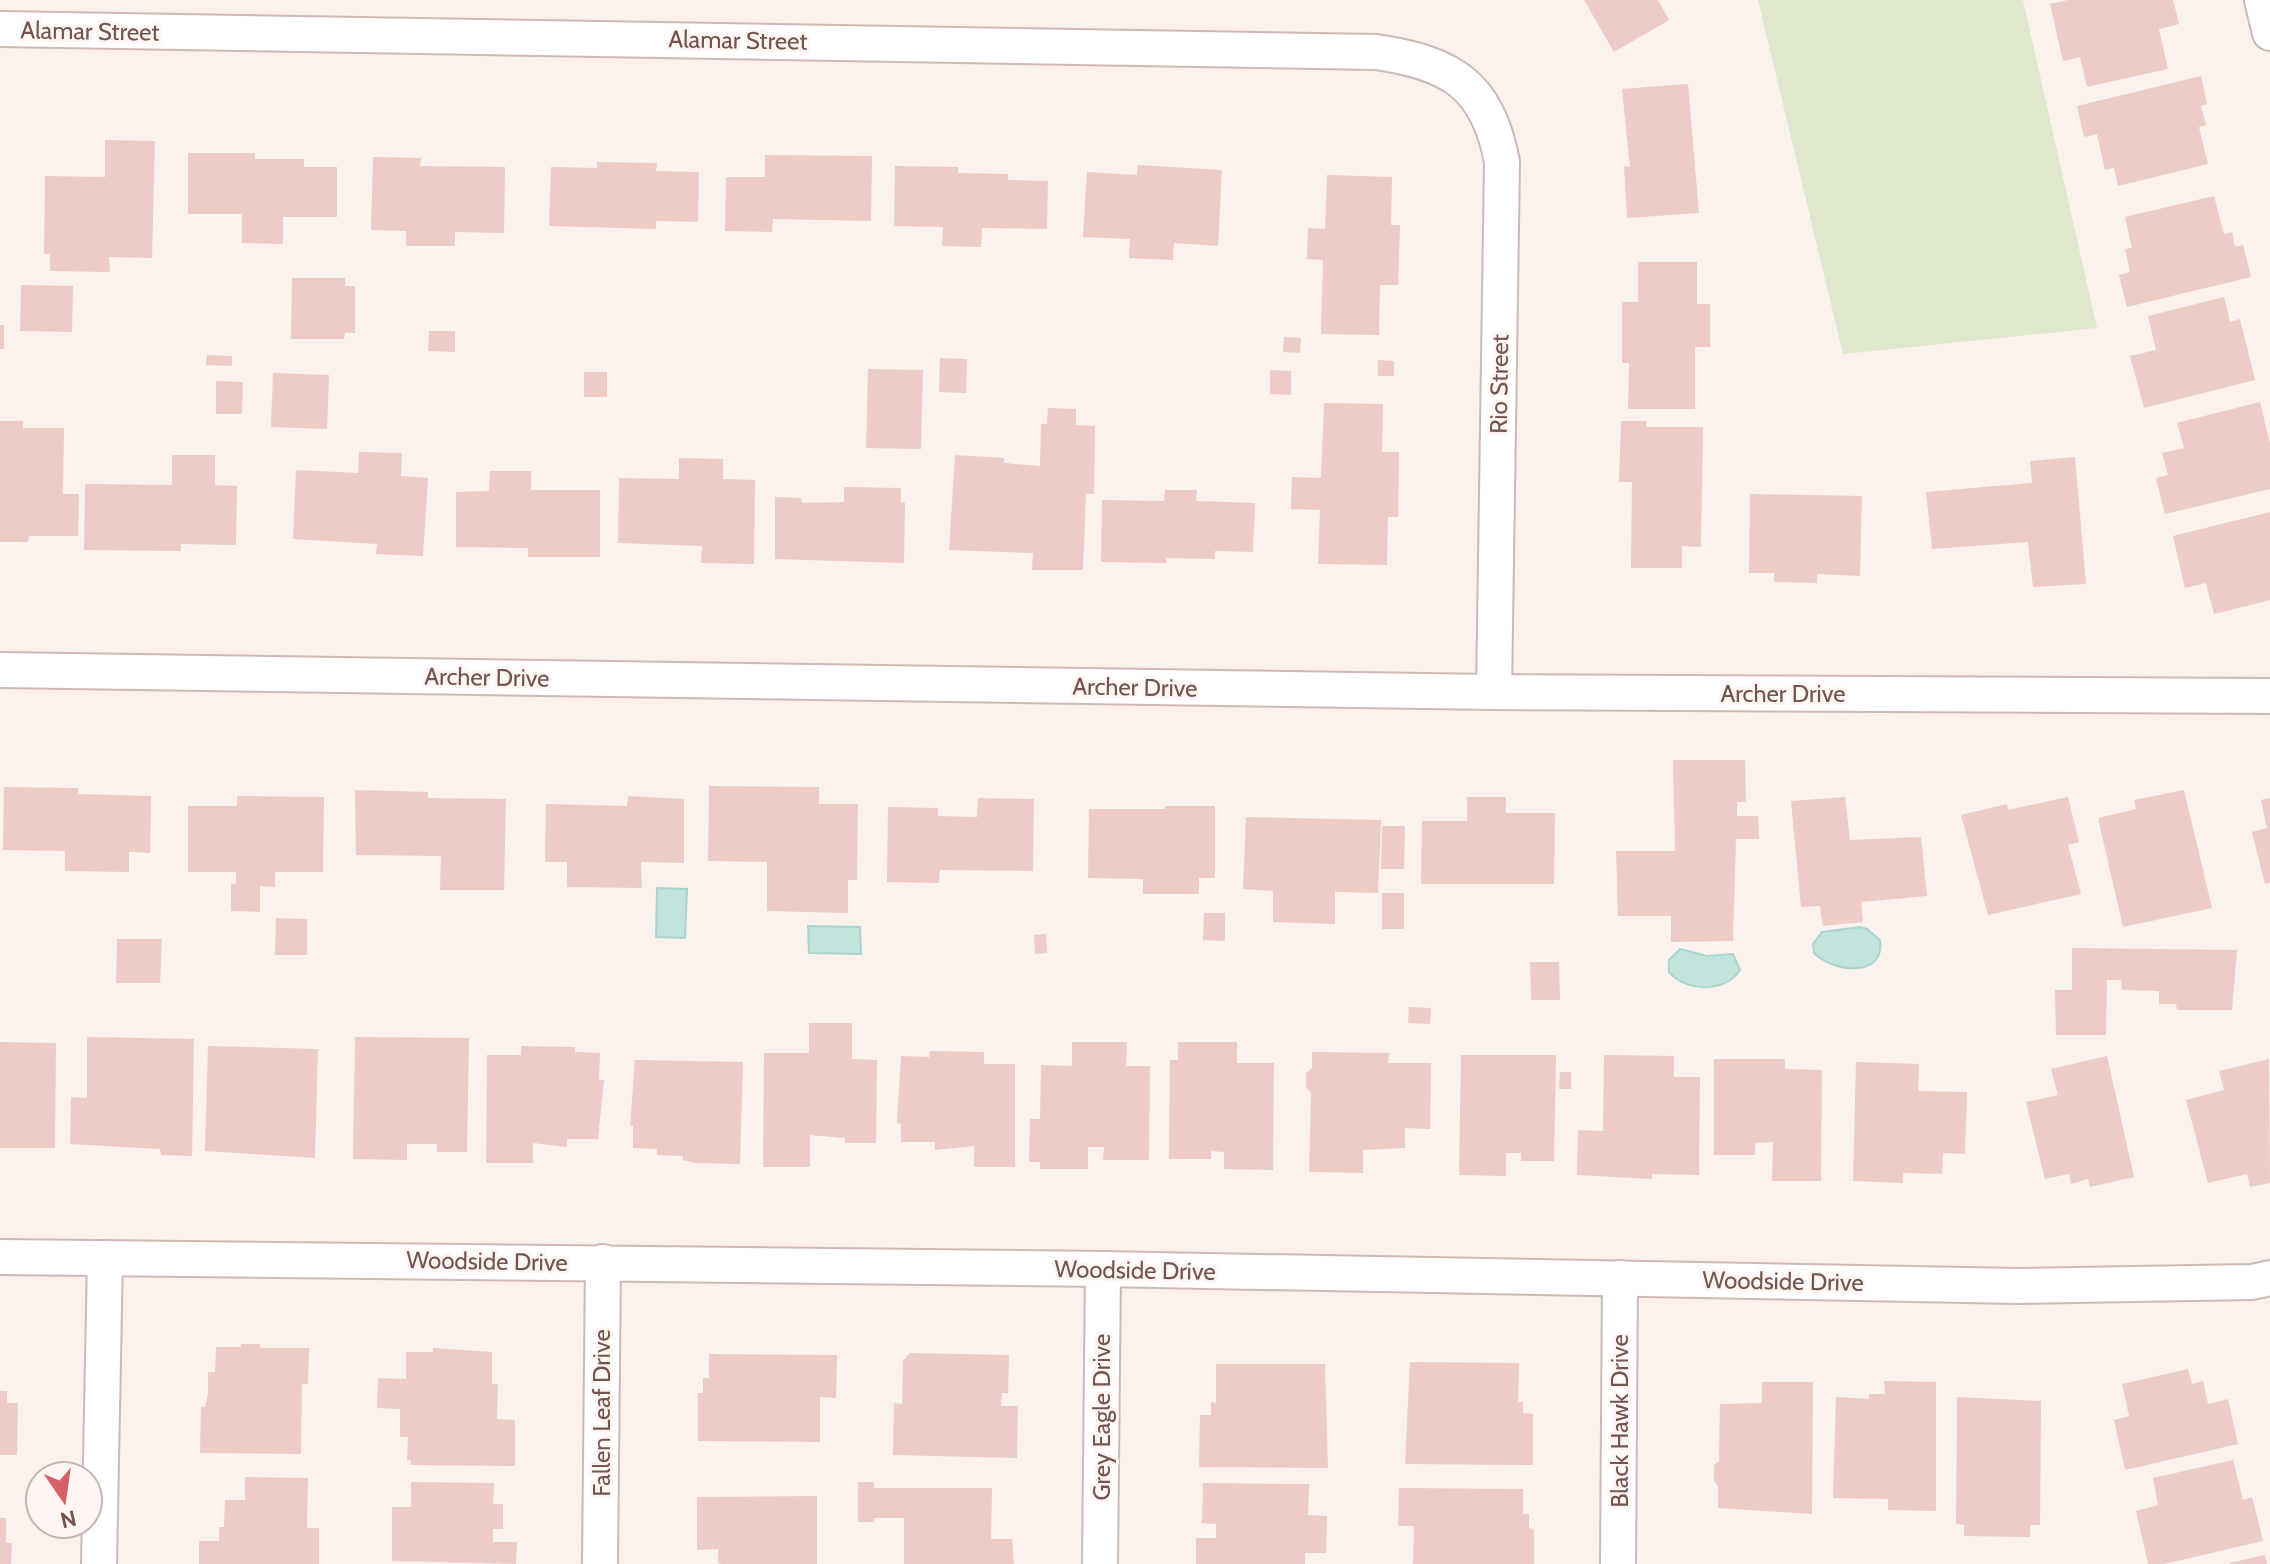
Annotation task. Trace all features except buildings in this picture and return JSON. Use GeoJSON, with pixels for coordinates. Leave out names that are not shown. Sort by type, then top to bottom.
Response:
{"type":"FeatureCollection","features":[{"type":"Feature","properties":{"kind":"street"},"geometry":{"type":"LineString","coordinates":[[2262,0],[2270,33]]}},
{"type":"Feature","properties":{"kind":"street","name":"Alamar Street"},"geometry":{"type":"LineString","coordinates":[[0,29],[1376,52],[1407,57],[1442,69],[1469,85]]}},
{"type":"Feature","properties":{"kind":"street","name":"Rio Street"},"geometry":{"type":"LineString","coordinates":[[1469,85],[1488,111],[1502,162],[1494,692]]}},
{"type":"Feature","properties":{"kind":"street","name":"Archer Drive"},"geometry":{"type":"LineString","coordinates":[[0,670],[1494,692],[2270,696]]}},
{"type":"Feature","properties":{"kind":"street","name":"Woodside Drive"},"geometry":{"type":"LineString","coordinates":[[0,1257],[1103,1269],[2019,1286],[2252,1282],[2270,1278]]}},
{"type":"Feature","properties":{"kind":"street"},"geometry":{"type":"LineString","coordinates":[[99,1564],[105,1258]]}},
{"type":"Feature","properties":{"kind":"street","name":"Fallen Leaf Drive"},"geometry":{"type":"LineString","coordinates":[[600,1564],[603,1262]]}},
{"type":"Feature","properties":{"kind":"street","name":"Grey Eagle Drive"},"geometry":{"type":"LineString","coordinates":[[1100,1564],[1103,1269]]}},
{"type":"Feature","properties":{"kind":"street","name":"Black Hawk Drive"},"geometry":{"type":"LineString","coordinates":[[1618,1564],[1620,1278]]}},
{"type":"Feature","properties":{"kind":"green space"},"geometry":{"type":"Polygon","coordinates":[[[1758,0],[2023,0],[2097,328],[1843,354],[1758,0]]]}},
{"type":"Feature","properties":{"kind":"water"},"geometry":{"type":"Polygon","coordinates":[[[657,888],[687,889],[685,938],[656,937],[657,888]]]}},
{"type":"Feature","properties":{"kind":"water"},"geometry":{"type":"Polygon","coordinates":[[[808,926],[860,927],[861,954],[809,953],[808,926]]]}},
{"type":"Feature","properties":{"kind":"water"},"geometry":{"type":"Polygon","coordinates":[[[1860,927],[1880,940],[1880,953],[1875,961],[1866,966],[1844,968],[1814,953],[1813,944],[1822,932],[1860,927]]]}},
{"type":"Feature","properties":{"kind":"water"},"geometry":{"type":"Polygon","coordinates":[[[1680,949],[1707,956],[1733,954],[1740,970],[1733,978],[1715,986],[1685,983],[1669,972],[1669,960],[1680,949]]]}}]}
